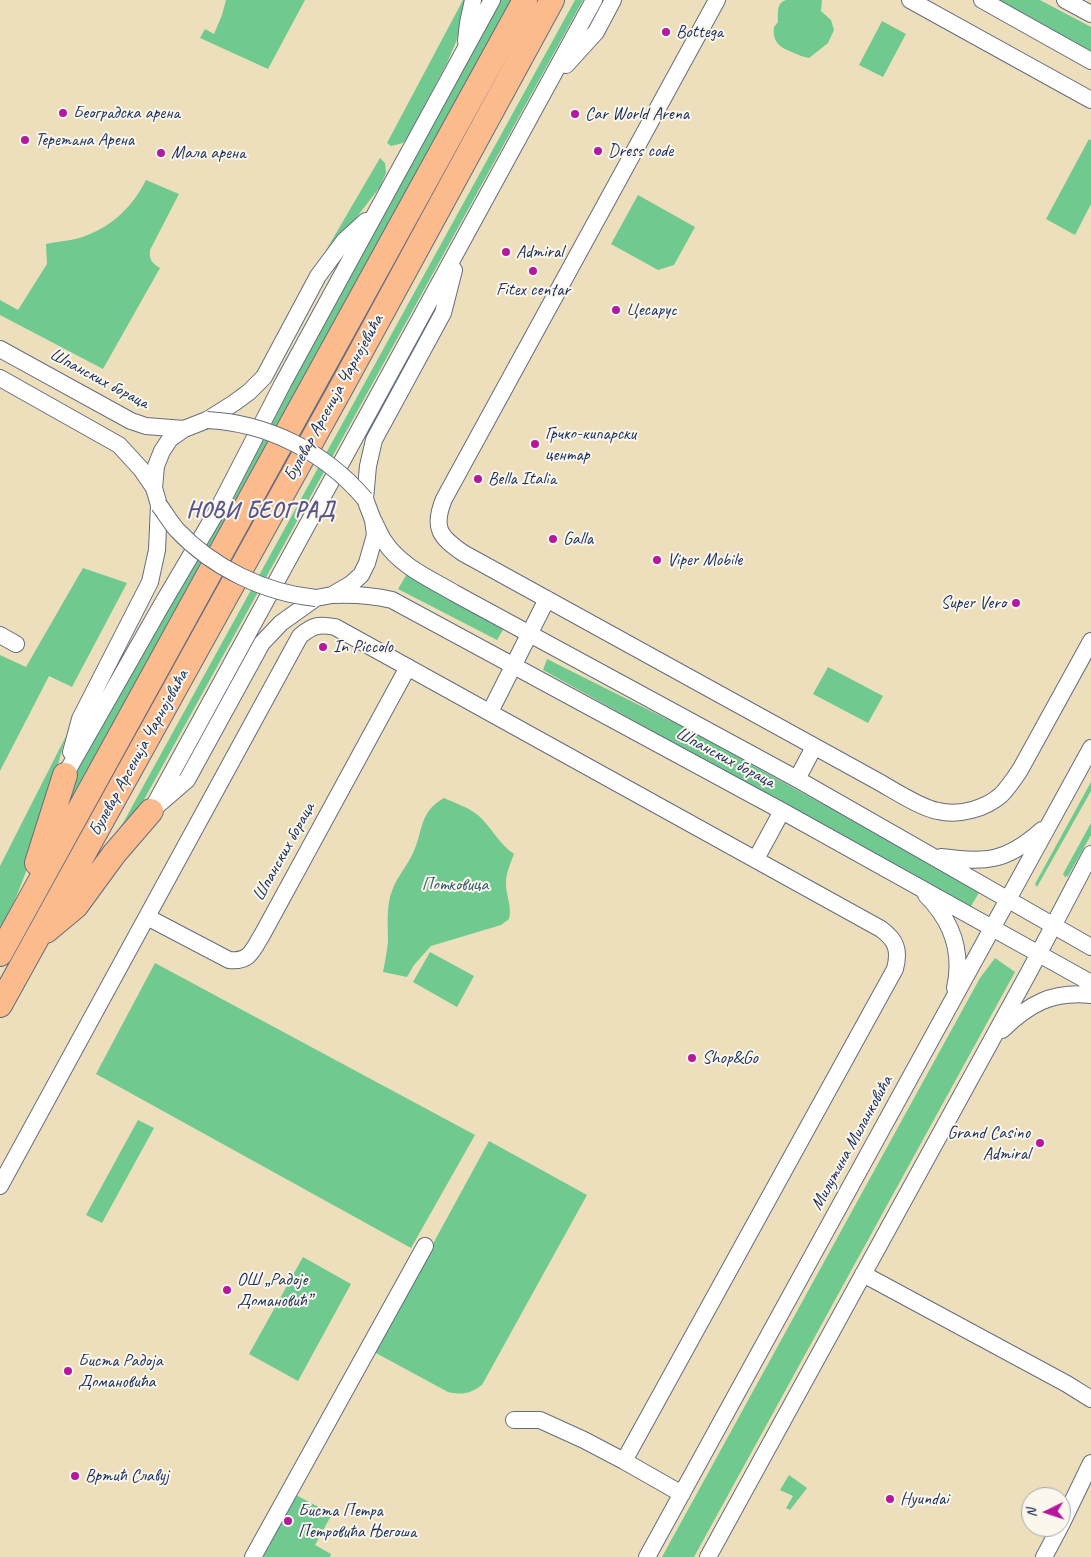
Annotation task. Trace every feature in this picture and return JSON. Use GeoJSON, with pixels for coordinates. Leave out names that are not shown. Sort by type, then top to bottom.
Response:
{"type":"FeatureCollection","features":[{"type":"Feature","properties":{"kind":"highway","name":"Булевар Арсенија Чарнојевића"},"geometry":{"type":"LineString","coordinates":[[5,946],[526,0]]}},
{"type":"Feature","properties":{"kind":"highway","name":"Булевар Арсенија Чарнојевића"},"geometry":{"type":"LineString","coordinates":[[0,1005],[341,388],[552,0]]}},
{"type":"Feature","properties":{"kind":"highway"},"geometry":{"type":"LineString","coordinates":[[5,946],[48,833],[65,775]]}},
{"type":"Feature","properties":{"kind":"highway"},"geometry":{"type":"LineString","coordinates":[[35,941],[76,906],[114,854],[151,811]]}},
{"type":"Feature","properties":{"kind":"street"},"geometry":{"type":"LineString","coordinates":[[465,50],[473,0]]}},
{"type":"Feature","properties":{"kind":"street"},"geometry":{"type":"LineString","coordinates":[[65,775],[217,511],[283,382],[492,0]]}},
{"type":"Feature","properties":{"kind":"street"},"geometry":{"type":"LineString","coordinates":[[151,811],[594,0]]}},
{"type":"Feature","properties":{"kind":"street"},"geometry":{"type":"LineString","coordinates":[[547,87],[596,32],[613,0]]}},
{"type":"Feature","properties":{"kind":"street"},"geometry":{"type":"LineString","coordinates":[[717,0],[449,491],[439,513],[440,530],[443,538],[464,553],[814,747],[930,809],[938,811],[960,812],[981,807],[1000,796],[1020,770],[1091,641]]}},
{"type":"Feature","properties":{"kind":"street"},"geometry":{"type":"LineString","coordinates":[[910,0],[1091,100]]}},
{"type":"Feature","properties":{"kind":"street"},"geometry":{"type":"LineString","coordinates":[[982,0],[1091,60]]}},
{"type":"Feature","properties":{"kind":"street"},"geometry":{"type":"LineString","coordinates":[[1065,0],[1091,14]]}},
{"type":"Feature","properties":{"kind":"street"},"geometry":{"type":"LineString","coordinates":[[154,488],[158,459],[170,439],[184,429],[207,420],[249,392],[264,377],[318,276],[344,241],[376,210]]}},
{"type":"Feature","properties":{"kind":"street"},"geometry":{"type":"LineString","coordinates":[[365,499],[368,466],[374,440],[443,313],[459,248]]}},
{"type":"Feature","properties":{"kind":"street","name":"Шпанских бораца"},"geometry":{"type":"LineString","coordinates":[[0,348],[131,421],[146,426],[184,429]]}},
{"type":"Feature","properties":{"kind":"street"},"geometry":{"type":"LineString","coordinates":[[0,378],[119,445],[141,469],[154,488],[159,505],[157,550],[150,582],[80,719],[65,775]]}},
{"type":"Feature","properties":{"kind":"street"},"geometry":{"type":"LineString","coordinates":[[159,505],[176,528],[192,545],[216,563],[268,587],[300,597],[316,598],[332,595],[351,584],[361,575],[367,563],[375,535],[373,520],[365,499],[354,485],[311,451],[289,440],[240,423],[207,420]]}},
{"type":"Feature","properties":{"kind":"street","name":"Шпанских бораца"},"geometry":{"type":"LineString","coordinates":[[373,520],[384,541],[410,567],[797,779],[1091,947]]}},
{"type":"Feature","properties":{"kind":"street","name":"Шпанских бораца"},"geometry":{"type":"LineString","coordinates":[[332,595],[373,595],[392,600],[782,811],[1091,983]]}},
{"type":"Feature","properties":{"kind":"street"},"geometry":{"type":"LineString","coordinates":[[151,811],[187,780],[262,643],[281,623],[316,598]]}},
{"type":"Feature","properties":{"kind":"street"},"geometry":{"type":"LineString","coordinates":[[490,712],[548,599]]}},
{"type":"Feature","properties":{"kind":"street"},"geometry":{"type":"LineString","coordinates":[[0,1186],[300,636],[310,628],[322,625],[335,627],[881,928],[892,937],[897,948],[895,969],[624,1461]]}},
{"type":"Feature","properties":{"kind":"street"},"geometry":{"type":"LineString","coordinates":[[0,635],[16,644]]}},
{"type":"Feature","properties":{"kind":"street","name":"Шпанских бораца"},"geometry":{"type":"LineString","coordinates":[[147,917],[229,960],[240,961],[247,958],[262,935],[408,667]]}},
{"type":"Feature","properties":{"kind":"street"},"geometry":{"type":"LineString","coordinates":[[797,779],[814,747]]}},
{"type":"Feature","properties":{"kind":"street","name":"Милутина Миланковића"},"geometry":{"type":"LineString","coordinates":[[647,1557],[1091,748]]}},
{"type":"Feature","properties":{"kind":"street"},"geometry":{"type":"LineString","coordinates":[[756,859],[782,811]]}},
{"type":"Feature","properties":{"kind":"street"},"geometry":{"type":"LineString","coordinates":[[931,856],[974,861],[990,860],[1008,854],[1035,836],[1050,821]]}},
{"type":"Feature","properties":{"kind":"street"},"geometry":{"type":"LineString","coordinates":[[708,1557],[864,1274],[1091,854]]}},
{"type":"Feature","properties":{"kind":"street"},"geometry":{"type":"LineString","coordinates":[[914,885],[928,897],[949,924],[958,962],[957,980],[952,1001]]}},
{"type":"Feature","properties":{"kind":"street"},"geometry":{"type":"LineString","coordinates":[[991,1040],[1026,1009],[1045,999],[1057,995],[1091,995]]}},
{"type":"Feature","properties":{"kind":"street"},"geometry":{"type":"LineString","coordinates":[[253,1557],[425,1246]]}},
{"type":"Feature","properties":{"kind":"street"},"geometry":{"type":"LineString","coordinates":[[864,1274],[1067,1384],[1091,1399]]}},
{"type":"Feature","properties":{"kind":"street"},"geometry":{"type":"LineString","coordinates":[[514,1420],[540,1420],[584,1440],[682,1494]]}},
{"type":"Feature","properties":{"kind":"street"},"geometry":{"type":"LineString","coordinates":[[1071,1504],[1091,1463]]}},
{"type":"Feature","properties":{"kind":"street"},"geometry":{"type":"LineString","coordinates":[[1044,1557],[1054,1537]]}},
{"type":"Feature","properties":{"kind":"green space"},"geometry":{"type":"Polygon","coordinates":[[[226,0],[305,0],[268,69],[200,38],[205,29],[214,34],[226,0]]]}},
{"type":"Feature","properties":{"kind":"green space"},"geometry":{"type":"Polygon","coordinates":[[[463,0],[468,0],[456,42],[447,63],[407,138],[403,143],[391,146],[387,143],[463,0]]]}},
{"type":"Feature","properties":{"kind":"green space"},"geometry":{"type":"Polygon","coordinates":[[[500,0],[511,0],[60,821],[75,773],[500,0]]]}},
{"type":"Feature","properties":{"kind":"green space"},"geometry":{"type":"Polygon","coordinates":[[[575,0],[583,0],[140,807],[106,854],[575,0]]]}},
{"type":"Feature","properties":{"kind":"green space"},"geometry":{"type":"Polygon","coordinates":[[[786,0],[822,0],[821,11],[831,20],[834,30],[828,43],[809,58],[785,49],[778,44],[774,37],[774,27],[778,22],[779,6],[786,0]]]}},
{"type":"Feature","properties":{"kind":"green space"},"geometry":{"type":"Polygon","coordinates":[[[998,0],[1040,0],[1091,27],[1091,52],[998,0]]]}},
{"type":"Feature","properties":{"kind":"green space"},"geometry":{"type":"Polygon","coordinates":[[[882,21],[906,34],[883,77],[859,65],[882,21]]]}},
{"type":"Feature","properties":{"kind":"green space"},"geometry":{"type":"Polygon","coordinates":[[[1089,139],[1091,140],[1091,204],[1075,235],[1046,219],[1089,139]]]}},
{"type":"Feature","properties":{"kind":"green space"},"geometry":{"type":"Polygon","coordinates":[[[380,158],[385,163],[386,173],[380,187],[311,276],[380,158]]]}},
{"type":"Feature","properties":{"kind":"green space"},"geometry":{"type":"Polygon","coordinates":[[[146,180],[179,194],[150,250],[152,261],[160,268],[103,369],[0,315],[0,300],[18,310],[47,264],[46,244],[80,238],[105,227],[128,207],[146,180]]]}},
{"type":"Feature","properties":{"kind":"green space"},"geometry":{"type":"Polygon","coordinates":[[[638,195],[695,227],[674,265],[658,270],[611,244],[638,195]]]}},
{"type":"Feature","properties":{"kind":"green space"},"geometry":{"type":"Polygon","coordinates":[[[83,568],[127,583],[72,687],[49,676],[0,771],[0,655],[26,667],[83,568]]]}},
{"type":"Feature","properties":{"kind":"green space"},"geometry":{"type":"Polygon","coordinates":[[[407,574],[504,628],[497,640],[398,589],[407,574]]]}},
{"type":"Feature","properties":{"kind":"green space"},"geometry":{"type":"Polygon","coordinates":[[[547,659],[685,728],[980,891],[970,908],[543,670],[547,659]]]}},
{"type":"Feature","properties":{"kind":"green space"},"geometry":{"type":"Polygon","coordinates":[[[828,667],[883,696],[868,723],[813,694],[828,667]]]}},
{"type":"Feature","properties":{"kind":"green space"},"geometry":{"type":"Polygon","coordinates":[[[66,736],[22,884],[0,930],[0,866],[66,736]]]}},
{"type":"Feature","properties":{"kind":"green space"},"geometry":{"type":"Polygon","coordinates":[[[1091,782],[1091,791],[1037,887],[1035,884],[1091,782]]]}},
{"type":"Feature","properties":{"kind":"green space","name":"Потковица"},"geometry":{"type":"Polygon","coordinates":[[[444,798],[467,808],[479,816],[504,846],[514,854],[506,882],[510,907],[509,919],[501,925],[431,946],[414,965],[407,977],[383,972],[388,941],[388,909],[392,891],[415,848],[425,817],[435,804],[444,798]]]}},
{"type":"Feature","properties":{"kind":"green space"},"geometry":{"type":"Polygon","coordinates":[[[1091,823],[1091,835],[1068,876],[1065,877],[1063,874],[1091,823]]]}},
{"type":"Feature","properties":{"kind":"green space"},"geometry":{"type":"Polygon","coordinates":[[[430,952],[474,976],[457,1007],[413,982],[430,952]]]}},
{"type":"Feature","properties":{"kind":"green space"},"geometry":{"type":"Polygon","coordinates":[[[995,958],[1015,972],[694,1557],[662,1557],[980,978],[995,958]]]}},
{"type":"Feature","properties":{"kind":"green space"},"geometry":{"type":"Polygon","coordinates":[[[155,963],[475,1135],[411,1248],[96,1074],[155,963]]]}},
{"type":"Feature","properties":{"kind":"green space"},"geometry":{"type":"Polygon","coordinates":[[[138,1120],[154,1128],[102,1223],[86,1215],[138,1120]]]}},
{"type":"Feature","properties":{"kind":"green space"},"geometry":{"type":"Polygon","coordinates":[[[489,1141],[587,1195],[482,1385],[470,1392],[453,1393],[374,1352],[489,1141]]]}},
{"type":"Feature","properties":{"kind":"green space"},"geometry":{"type":"Polygon","coordinates":[[[303,1257],[351,1284],[298,1381],[249,1354],[303,1257]]]}},
{"type":"Feature","properties":{"kind":"green space"},"geometry":{"type":"Polygon","coordinates":[[[789,1475],[807,1488],[790,1510],[786,1508],[793,1496],[780,1490],[789,1475]]]}},
{"type":"Feature","properties":{"kind":"green space"},"geometry":{"type":"Polygon","coordinates":[[[296,1495],[332,1514],[315,1545],[331,1554],[330,1557],[263,1557],[296,1495]]]}},
{"type":"Feature","properties":{"kind":"place","name":"Bottega"},"geometry":{"type":"Point","coordinates":[666,32]}},
{"type":"Feature","properties":{"kind":"place","name":"Београдска арена"},"geometry":{"type":"Point","coordinates":[63,113]}},
{"type":"Feature","properties":{"kind":"place","name":"Car World Arena"},"geometry":{"type":"Point","coordinates":[575,114]}},
{"type":"Feature","properties":{"kind":"place","name":"Теретана Арена"},"geometry":{"type":"Point","coordinates":[25,140]}},
{"type":"Feature","properties":{"kind":"place","name":"Dress code"},"geometry":{"type":"Point","coordinates":[598,151]}},
{"type":"Feature","properties":{"kind":"place","name":"Мала арена"},"geometry":{"type":"Point","coordinates":[161,153]}},
{"type":"Feature","properties":{"kind":"place","name":"Admiral"},"geometry":{"type":"Point","coordinates":[506,252]}},
{"type":"Feature","properties":{"kind":"place","name":"Fitex centar"},"geometry":{"type":"Point","coordinates":[533,271]}},
{"type":"Feature","properties":{"kind":"place","name":"Цесарус"},"geometry":{"type":"Point","coordinates":[616,310]}},
{"type":"Feature","properties":{"kind":"place","name":"Грчко-кипарски центар"},"geometry":{"type":"Point","coordinates":[535,444]}},
{"type":"Feature","properties":{"kind":"place","name":"Bella Italia"},"geometry":{"type":"Point","coordinates":[478,479]}},
{"type":"Feature","properties":{"kind":"place","name":"Galla"},"geometry":{"type":"Point","coordinates":[553,539]}},
{"type":"Feature","properties":{"kind":"place","name":"Viper Mobile"},"geometry":{"type":"Point","coordinates":[657,560]}},
{"type":"Feature","properties":{"kind":"place","name":"Super Vero"},"geometry":{"type":"Point","coordinates":[1016,603]}},
{"type":"Feature","properties":{"kind":"place","name":"In Piccolo"},"geometry":{"type":"Point","coordinates":[323,647]}},
{"type":"Feature","properties":{"kind":"place","name":"Shop&Go"},"geometry":{"type":"Point","coordinates":[692,1058]}},
{"type":"Feature","properties":{"kind":"place","name":"Grand Casino Admiral"},"geometry":{"type":"Point","coordinates":[1040,1143]}},
{"type":"Feature","properties":{"kind":"place","name":"ОШ „Радоје Домановић”"},"geometry":{"type":"Point","coordinates":[227,1290]}},
{"type":"Feature","properties":{"kind":"place","name":"Биста Радоја Домановића"},"geometry":{"type":"Point","coordinates":[68,1371]}},
{"type":"Feature","properties":{"kind":"place","name":"Вртић Славуј"},"geometry":{"type":"Point","coordinates":[75,1476]}},
{"type":"Feature","properties":{"kind":"place","name":"Hyundai"},"geometry":{"type":"Point","coordinates":[890,1499]}},
{"type":"Feature","properties":{"kind":"place","name":"Биста Петра Петровића Његоша"},"geometry":{"type":"Point","coordinates":[288,1521]}},
{"type":"Feature","properties":{"kind":"district","name":"НОВИ БЕОГРАД"},"geometry":{"type":"Point","coordinates":[261,511]}}]}
